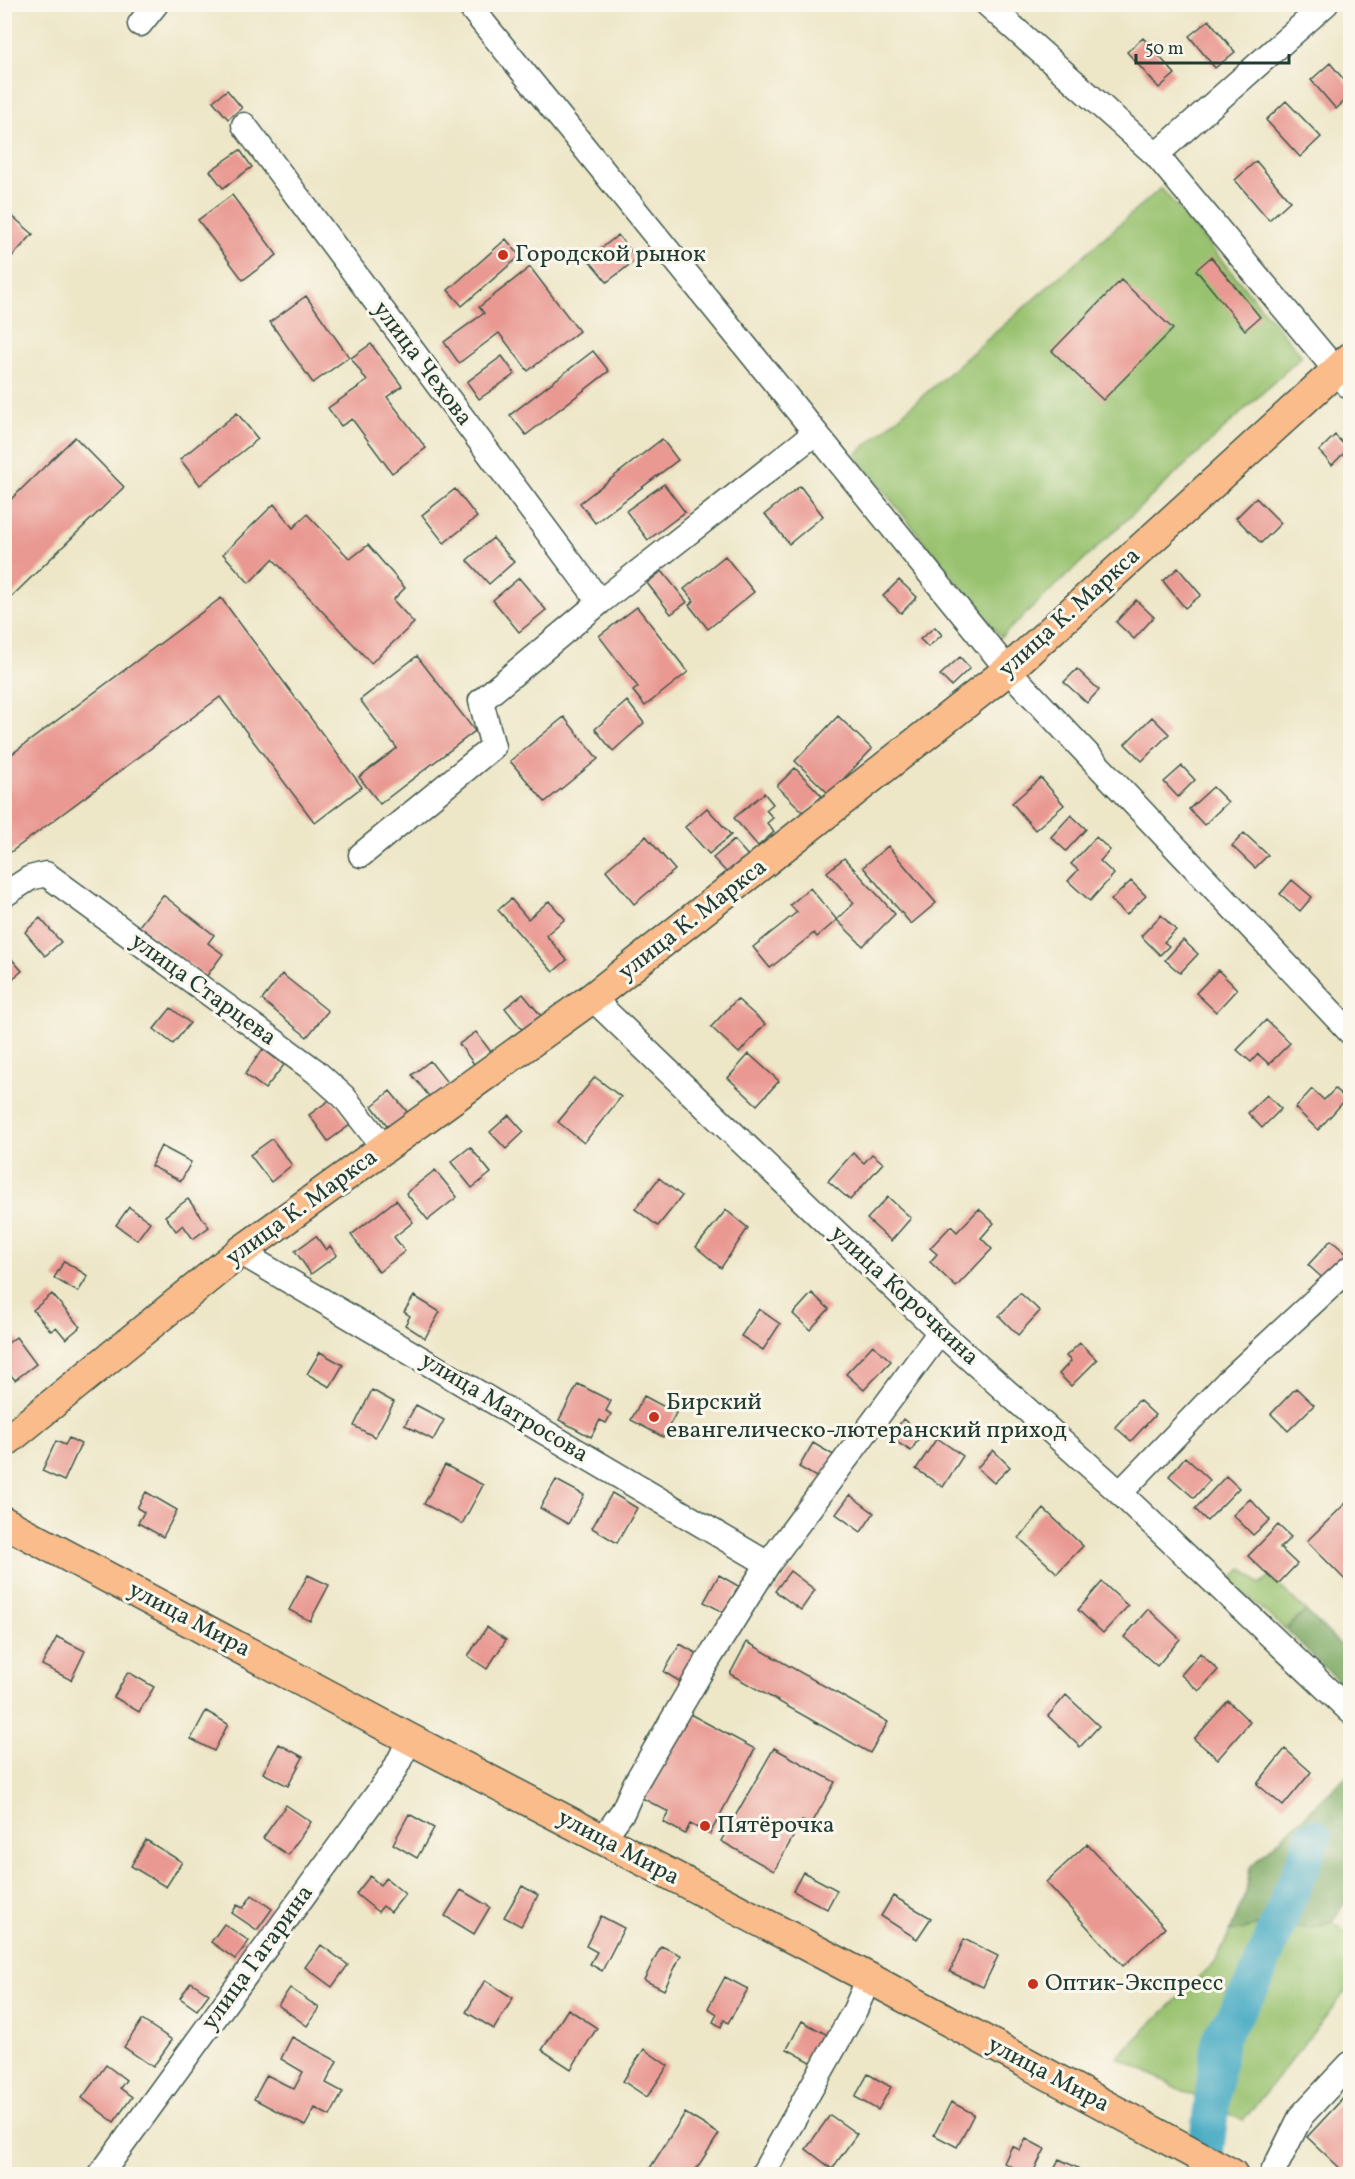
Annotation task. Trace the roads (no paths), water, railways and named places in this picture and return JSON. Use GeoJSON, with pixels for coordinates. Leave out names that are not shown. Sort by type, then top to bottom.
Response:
{"type":"FeatureCollection","features":[{"type":"Feature","properties":{"kind":"main road","name":"улица К. Маркса"},"geometry":{"type":"LineString","coordinates":[[4,1443],[240,1252],[592,998],[1008,670],[1346,372]]}},
{"type":"Feature","properties":{"kind":"main road","name":"улица Мира"},"geometry":{"type":"LineString","coordinates":[[4,1522],[602,1840],[869,1978],[1227,2172]]}},
{"type":"Feature","properties":{"kind":"street"},"geometry":{"type":"LineString","coordinates":[[140,24],[156,4]]}},
{"type":"Feature","properties":{"kind":"street"},"geometry":{"type":"LineString","coordinates":[[468,4],[814,434],[1008,670],[1350,1032]]}},
{"type":"Feature","properties":{"kind":"street"},"geometry":{"type":"LineString","coordinates":[[987,4],[1156,155],[1346,372]]}},
{"type":"Feature","properties":{"kind":"street"},"geometry":{"type":"LineString","coordinates":[[1156,155],[1326,4]]}},
{"type":"Feature","properties":{"kind":"street","name":"улица Чехова"},"geometry":{"type":"LineString","coordinates":[[244,125],[600,602]]}},
{"type":"Feature","properties":{"kind":"street"},"geometry":{"type":"LineString","coordinates":[[361,855],[493,747],[481,701],[600,602],[814,434]]}},
{"type":"Feature","properties":{"kind":"street","name":"улица Старцева"},"geometry":{"type":"LineString","coordinates":[[4,895],[30,878],[46,874],[315,1071],[344,1097],[384,1148]]}},
{"type":"Feature","properties":{"kind":"street","name":"улица Корочкина"},"geometry":{"type":"LineString","coordinates":[[592,998],[940,1332],[1120,1493],[1350,1711]]}},
{"type":"Feature","properties":{"kind":"street","name":"улица Матросова"},"geometry":{"type":"LineString","coordinates":[[240,1252],[768,1564]]}},
{"type":"Feature","properties":{"kind":"street"},"geometry":{"type":"LineString","coordinates":[[1120,1493],[1227,1382],[1350,1268]]}},
{"type":"Feature","properties":{"kind":"street"},"geometry":{"type":"LineString","coordinates":[[602,1840],[623,1811],[636,1784],[700,1673],[768,1564],[940,1332]]}},
{"type":"Feature","properties":{"kind":"street","name":"улица Гагарина"},"geometry":{"type":"LineString","coordinates":[[101,2175],[394,1771],[410,1738]]}},
{"type":"Feature","properties":{"kind":"street"},"geometry":{"type":"LineString","coordinates":[[763,2175],[855,2010],[869,1978]]}},
{"type":"Feature","properties":{"kind":"street"},"geometry":{"type":"LineString","coordinates":[[1272,2175],[1301,2116],[1350,2064]]}},
{"type":"Feature","properties":{"kind":"waterway"},"geometry":{"type":"LineString","coordinates":[[1203,2174],[1220,2038],[1254,1983],[1314,1836]]}},
{"type":"Feature","properties":{"kind":"place","name":"Городской рынок"},"geometry":{"type":"Point","coordinates":[503,255]}},
{"type":"Feature","properties":{"kind":"place","name":"Бирский евангелическо-лютеранский приход"},"geometry":{"type":"Point","coordinates":[654,1417]}},
{"type":"Feature","properties":{"kind":"place","name":"Пятёрочка"},"geometry":{"type":"Point","coordinates":[705,1826]}},
{"type":"Feature","properties":{"kind":"place","name":"Оптик-Экспресс"},"geometry":{"type":"Point","coordinates":[1033,1984]}}]}
